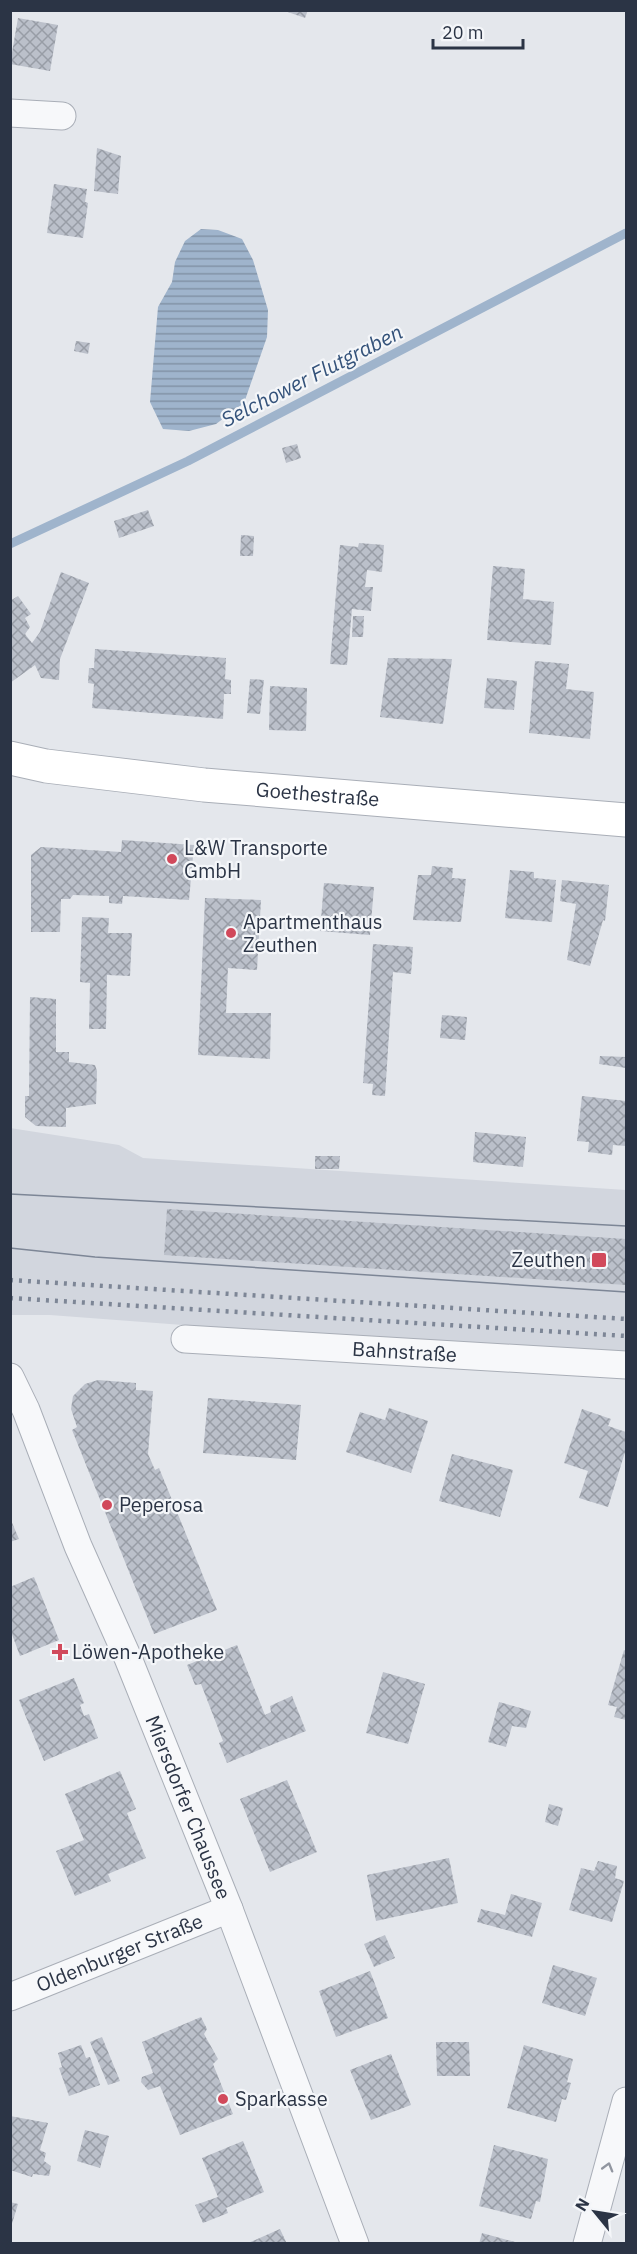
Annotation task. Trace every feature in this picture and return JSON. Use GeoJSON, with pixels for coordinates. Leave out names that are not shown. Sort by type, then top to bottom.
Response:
{"type":"FeatureCollection","features":[{"type":"Feature","properties":{"kind":"main road","name":"Goethestraße"},"geometry":{"type":"LineString","coordinates":[[10,758],[46,766],[204,785],[627,820]]}},
{"type":"Feature","properties":{"kind":"street"},"geometry":{"type":"LineString","coordinates":[[10,113],[62,116]]}},
{"type":"Feature","properties":{"kind":"street","name":"Bahnstraße"},"geometry":{"type":"LineString","coordinates":[[185,1339],[627,1365]]}},
{"type":"Feature","properties":{"kind":"street","name":"Miersdorfer Chaussee"},"geometry":{"type":"LineString","coordinates":[[10,1377],[26,1410],[78,1546],[128,1658],[229,1909],[355,2244]]}},
{"type":"Feature","properties":{"kind":"street","name":"Oldenburger Straße"},"geometry":{"type":"LineString","coordinates":[[10,1997],[229,1909]]}},
{"type":"Feature","properties":{"kind":"street"},"geometry":{"type":"LineString","coordinates":[[586,2244],[627,2101]]}},
{"type":"Feature","properties":{"kind":"shaded area"},"geometry":{"type":"Polygon","coordinates":[[[10,1128],[119,1145],[143,1158],[626,1190],[626,1358],[50,1315],[11,1315],[10,1128]]]}},
{"type":"Feature","properties":{"kind":"water"},"geometry":{"type":"Polygon","coordinates":[[[201,229],[218,230],[242,239],[253,260],[268,310],[267,337],[244,403],[216,424],[189,431],[163,429],[150,402],[158,307],[172,282],[175,262],[185,241],[201,229]]]}},
{"type":"Feature","properties":{"kind":"building"},"geometry":{"type":"Polygon","coordinates":[[[282,10],[308,10],[305,18],[282,10]]]}},
{"type":"Feature","properties":{"kind":"building"},"geometry":{"type":"Polygon","coordinates":[[[18,18],[58,25],[50,71],[10,64],[18,18]]]}},
{"type":"Feature","properties":{"kind":"building"},"geometry":{"type":"Polygon","coordinates":[[[97,148],[121,156],[118,194],[94,191],[97,148]]]}},
{"type":"Feature","properties":{"kind":"building"},"geometry":{"type":"Polygon","coordinates":[[[54,184],[87,189],[85,202],[88,203],[83,238],[47,233],[54,184]]]}},
{"type":"Feature","properties":{"kind":"building"},"geometry":{"type":"Polygon","coordinates":[[[76,341],[90,343],[88,354],[74,351],[76,341]]]}},
{"type":"Feature","properties":{"kind":"building"},"geometry":{"type":"Polygon","coordinates":[[[297,444],[301,458],[286,463],[282,448],[297,444]]]}},
{"type":"Feature","properties":{"kind":"building"},"geometry":{"type":"Polygon","coordinates":[[[148,510],[154,526],[119,538],[114,521],[148,510]]]}},
{"type":"Feature","properties":{"kind":"building"},"geometry":{"type":"Polygon","coordinates":[[[241,535],[254,536],[253,556],[240,556],[241,535]]]}},
{"type":"Feature","properties":{"kind":"building"},"geometry":{"type":"Polygon","coordinates":[[[359,543],[384,545],[382,572],[367,570],[365,587],[373,587],[371,611],[352,609],[347,665],[330,664],[340,545],[358,547],[359,543]]]}},
{"type":"Feature","properties":{"kind":"building"},"geometry":{"type":"Polygon","coordinates":[[[493,566],[525,569],[523,599],[554,602],[551,645],[487,640],[493,566]]]}},
{"type":"Feature","properties":{"kind":"building"},"geometry":{"type":"Polygon","coordinates":[[[61,572],[89,583],[60,659],[59,680],[41,678],[35,665],[10,683],[10,601],[18,596],[31,614],[25,618],[30,627],[25,634],[32,643],[40,632],[61,572]]]}},
{"type":"Feature","properties":{"kind":"building"},"geometry":{"type":"Polygon","coordinates":[[[353,616],[364,616],[363,637],[352,637],[353,616]]]}},
{"type":"Feature","properties":{"kind":"building"},"geometry":{"type":"Polygon","coordinates":[[[95,649],[226,658],[225,679],[231,680],[231,694],[224,694],[223,719],[92,708],[94,684],[88,683],[89,668],[94,668],[95,649]]]}},
{"type":"Feature","properties":{"kind":"building"},"geometry":{"type":"Polygon","coordinates":[[[388,658],[452,659],[443,724],[380,717],[388,658]]]}},
{"type":"Feature","properties":{"kind":"building"},"geometry":{"type":"Polygon","coordinates":[[[535,661],[569,664],[566,689],[594,692],[590,739],[529,733],[535,661]]]}},
{"type":"Feature","properties":{"kind":"building"},"geometry":{"type":"Polygon","coordinates":[[[487,678],[517,681],[514,710],[484,708],[487,678]]]}},
{"type":"Feature","properties":{"kind":"building"},"geometry":{"type":"Polygon","coordinates":[[[250,679],[264,680],[260,714],[247,713],[250,679]]]}},
{"type":"Feature","properties":{"kind":"building"},"geometry":{"type":"Polygon","coordinates":[[[270,686],[307,688],[306,731],[269,730],[270,686]]]}},
{"type":"Feature","properties":{"kind":"building"},"geometry":{"type":"Polygon","coordinates":[[[122,840],[194,845],[189,900],[123,896],[122,904],[109,903],[109,896],[73,895],[70,899],[61,899],[60,932],[31,932],[31,855],[41,847],[121,852],[122,840]]]}},
{"type":"Feature","properties":{"kind":"building"},"geometry":{"type":"Polygon","coordinates":[[[432,866],[453,868],[452,878],[466,879],[461,922],[413,920],[418,875],[431,875],[432,866]]]}},
{"type":"Feature","properties":{"kind":"building"},"geometry":{"type":"Polygon","coordinates":[[[510,870],[534,872],[534,878],[556,880],[552,922],[505,918],[510,870]]]}},
{"type":"Feature","properties":{"kind":"building"},"geometry":{"type":"Polygon","coordinates":[[[562,880],[609,885],[605,921],[603,920],[590,966],[567,960],[576,904],[560,901],[562,880]]]}},
{"type":"Feature","properties":{"kind":"building"},"geometry":{"type":"Polygon","coordinates":[[[324,883],[374,887],[370,935],[320,931],[324,883]]]}},
{"type":"Feature","properties":{"kind":"building"},"geometry":{"type":"Polygon","coordinates":[[[205,898],[261,900],[257,970],[228,968],[226,1013],[271,1013],[270,1059],[198,1055],[205,898]]]}},
{"type":"Feature","properties":{"kind":"building"},"geometry":{"type":"Polygon","coordinates":[[[82,917],[109,918],[108,933],[132,933],[130,976],[107,975],[106,1029],[89,1029],[90,983],[80,982],[82,917]]]}},
{"type":"Feature","properties":{"kind":"building"},"geometry":{"type":"Polygon","coordinates":[[[373,944],[413,947],[411,974],[393,972],[385,1096],[372,1095],[373,1084],[363,1083],[373,944]]]}},
{"type":"Feature","properties":{"kind":"building"},"geometry":{"type":"Polygon","coordinates":[[[30,997],[56,999],[56,1052],[69,1052],[69,1062],[95,1065],[97,1071],[96,1104],[66,1108],[66,1127],[36,1126],[25,1117],[25,1096],[29,1096],[30,997]]]}},
{"type":"Feature","properties":{"kind":"building"},"geometry":{"type":"Polygon","coordinates":[[[442,1015],[467,1017],[465,1040],[440,1038],[442,1015]]]}},
{"type":"Feature","properties":{"kind":"building"},"geometry":{"type":"Polygon","coordinates":[[[600,1056],[626,1057],[626,1068],[599,1064],[600,1056]]]}},
{"type":"Feature","properties":{"kind":"building"},"geometry":{"type":"Polygon","coordinates":[[[582,1096],[626,1101],[626,1146],[613,1145],[612,1155],[588,1152],[589,1142],[577,1141],[582,1096]]]}},
{"type":"Feature","properties":{"kind":"building"},"geometry":{"type":"Polygon","coordinates":[[[475,1132],[526,1137],[523,1167],[473,1162],[475,1132]]]}},
{"type":"Feature","properties":{"kind":"building"},"geometry":{"type":"Polygon","coordinates":[[[315,1156],[340,1156],[339,1169],[315,1169],[315,1156]]]}},
{"type":"Feature","properties":{"kind":"building"},"geometry":{"type":"Polygon","coordinates":[[[167,1209],[626,1239],[626,1285],[164,1255],[167,1209]]]}},
{"type":"Feature","properties":{"kind":"building"},"geometry":{"type":"Polygon","coordinates":[[[98,1380],[136,1383],[136,1390],[153,1391],[148,1454],[155,1470],[159,1468],[217,1610],[154,1634],[72,1430],[77,1427],[71,1409],[73,1396],[85,1384],[98,1380]]]}},
{"type":"Feature","properties":{"kind":"building"},"geometry":{"type":"Polygon","coordinates":[[[208,1398],[301,1405],[296,1460],[203,1453],[208,1398]]]}},
{"type":"Feature","properties":{"kind":"building"},"geometry":{"type":"Polygon","coordinates":[[[389,1408],[428,1421],[411,1473],[346,1452],[360,1412],[385,1420],[389,1408]]]}},
{"type":"Feature","properties":{"kind":"building"},"geometry":{"type":"Polygon","coordinates":[[[582,1409],[611,1419],[608,1426],[626,1432],[626,1449],[608,1507],[579,1498],[588,1471],[564,1463],[582,1409]]]}},
{"type":"Feature","properties":{"kind":"building"},"geometry":{"type":"Polygon","coordinates":[[[452,1454],[513,1470],[500,1517],[439,1501],[452,1454]]]}},
{"type":"Feature","properties":{"kind":"building"},"geometry":{"type":"Polygon","coordinates":[[[10,1518],[19,1539],[10,1542],[10,1518]]]}},
{"type":"Feature","properties":{"kind":"building"},"geometry":{"type":"Polygon","coordinates":[[[34,1577],[59,1640],[20,1656],[10,1629],[10,1587],[34,1577]]]}},
{"type":"Feature","properties":{"kind":"building"},"geometry":{"type":"Polygon","coordinates":[[[237,1645],[265,1715],[271,1712],[270,1706],[292,1696],[306,1731],[227,1763],[219,1743],[223,1741],[201,1684],[195,1685],[187,1665],[237,1645]]]}},
{"type":"Feature","properties":{"kind":"building"},"geometry":{"type":"Polygon","coordinates":[[[624,1650],[626,1651],[626,1720],[614,1717],[617,1707],[608,1705],[624,1650]]]}},
{"type":"Feature","properties":{"kind":"building"},"geometry":{"type":"Polygon","coordinates":[[[383,1672],[425,1684],[408,1744],[366,1733],[383,1672]]]}},
{"type":"Feature","properties":{"kind":"building"},"geometry":{"type":"Polygon","coordinates":[[[74,1678],[84,1703],[80,1705],[84,1716],[89,1714],[98,1738],[44,1761],[19,1700],[74,1678]]]}},
{"type":"Feature","properties":{"kind":"building"},"geometry":{"type":"Polygon","coordinates":[[[499,1702],[531,1711],[526,1728],[512,1726],[506,1747],[488,1742],[499,1702]]]}},
{"type":"Feature","properties":{"kind":"building"},"geometry":{"type":"Polygon","coordinates":[[[120,1771],[136,1809],[127,1813],[146,1858],[108,1874],[111,1881],[75,1896],[56,1851],[84,1840],[65,1794],[120,1771]]]}},
{"type":"Feature","properties":{"kind":"building"},"geometry":{"type":"Polygon","coordinates":[[[287,1780],[317,1852],[270,1872],[240,1799],[287,1780]]]}},
{"type":"Feature","properties":{"kind":"building"},"geometry":{"type":"Polygon","coordinates":[[[549,1804],[563,1808],[558,1826],[545,1822],[549,1804]]]}},
{"type":"Feature","properties":{"kind":"building"},"geometry":{"type":"Polygon","coordinates":[[[449,1858],[458,1903],[376,1921],[367,1875],[449,1858]]]}},
{"type":"Feature","properties":{"kind":"building"},"geometry":{"type":"Polygon","coordinates":[[[598,1861],[617,1866],[615,1878],[624,1881],[612,1922],[569,1910],[581,1868],[594,1871],[598,1861]]]}},
{"type":"Feature","properties":{"kind":"building"},"geometry":{"type":"Polygon","coordinates":[[[511,1894],[542,1903],[532,1937],[477,1922],[481,1909],[505,1915],[511,1894]]]}},
{"type":"Feature","properties":{"kind":"building"},"geometry":{"type":"Polygon","coordinates":[[[385,1935],[395,1958],[374,1967],[364,1944],[385,1935]]]}},
{"type":"Feature","properties":{"kind":"building"},"geometry":{"type":"Polygon","coordinates":[[[553,1965],[597,1978],[585,2016],[542,2003],[553,1965]]]}},
{"type":"Feature","properties":{"kind":"building"},"geometry":{"type":"Polygon","coordinates":[[[370,1971],[388,2018],[336,2037],[319,1991],[370,1971]]]}},
{"type":"Feature","properties":{"kind":"building"},"geometry":{"type":"Polygon","coordinates":[[[201,2017],[207,2029],[204,2034],[218,2059],[213,2064],[233,2114],[180,2135],[160,2086],[148,2090],[141,2082],[142,2077],[153,2073],[142,2042],[201,2017]]]}},
{"type":"Feature","properties":{"kind":"building"},"geometry":{"type":"Polygon","coordinates":[[[102,2037],[120,2081],[108,2085],[90,2042],[102,2037]]]}},
{"type":"Feature","properties":{"kind":"building"},"geometry":{"type":"Polygon","coordinates":[[[436,2042],[469,2042],[470,2076],[437,2076],[436,2042]]]}},
{"type":"Feature","properties":{"kind":"building"},"geometry":{"type":"Polygon","coordinates":[[[81,2045],[86,2058],[90,2057],[100,2085],[69,2096],[59,2068],[62,2067],[58,2053],[81,2045]]]}},
{"type":"Feature","properties":{"kind":"building"},"geometry":{"type":"Polygon","coordinates":[[[524,2045],[573,2059],[567,2082],[571,2083],[566,2100],[562,2099],[556,2122],[507,2108],[524,2045]]]}},
{"type":"Feature","properties":{"kind":"building"},"geometry":{"type":"Polygon","coordinates":[[[391,2054],[411,2105],[371,2120],[350,2070],[391,2054]]]}},
{"type":"Feature","properties":{"kind":"building"},"geometry":{"type":"Polygon","coordinates":[[[10,2116],[48,2123],[40,2150],[46,2153],[44,2161],[51,2166],[49,2176],[33,2174],[32,2177],[10,2170],[10,2116]]]}},
{"type":"Feature","properties":{"kind":"building"},"geometry":{"type":"Polygon","coordinates":[[[85,2130],[109,2136],[100,2168],[77,2161],[85,2130]]]}},
{"type":"Feature","properties":{"kind":"building"},"geometry":{"type":"Polygon","coordinates":[[[243,2141],[264,2192],[226,2208],[228,2213],[203,2223],[195,2205],[218,2197],[202,2158],[243,2141]]]}},
{"type":"Feature","properties":{"kind":"building"},"geometry":{"type":"Polygon","coordinates":[[[494,2145],[548,2159],[540,2202],[536,2201],[531,2219],[479,2206],[494,2145]]]}},
{"type":"Feature","properties":{"kind":"building"},"geometry":{"type":"Polygon","coordinates":[[[10,2202],[18,2204],[11,2227],[10,2227],[10,2202]]]}},
{"type":"Feature","properties":{"kind":"building"},"geometry":{"type":"Polygon","coordinates":[[[280,2229],[287,2244],[246,2244],[280,2229]]]}},
{"type":"Feature","properties":{"kind":"building"},"geometry":{"type":"Polygon","coordinates":[[[482,2233],[515,2242],[514,2244],[479,2244],[482,2233]]]}},
{"type":"Feature","properties":{"kind":"waterway","name":"Selchower Flutgraben"},"geometry":{"type":"LineString","coordinates":[[10,544],[188,461],[626,233]]}},
{"type":"Feature","properties":{"kind":"tram line"},"geometry":{"type":"LineString","coordinates":[[10,1194],[626,1226]]}},
{"type":"Feature","properties":{"kind":"tram line"},"geometry":{"type":"LineString","coordinates":[[10,1248],[95,1257],[626,1292]]}},
{"type":"Feature","properties":{"kind":"railway"},"geometry":{"type":"LineString","coordinates":[[10,1280],[626,1319]]}},
{"type":"Feature","properties":{"kind":"railway"},"geometry":{"type":"LineString","coordinates":[[10,1298],[626,1336]]}},
{"type":"Feature","properties":{"kind":"place","name":"L&W Transporte GmbH"},"geometry":{"type":"Point","coordinates":[172,859]}},
{"type":"Feature","properties":{"kind":"place","name":"Apartmenthaus Zeuthen"},"geometry":{"type":"Point","coordinates":[231,933]}},
{"type":"Feature","properties":{"kind":"place","name":"Zeuthen"},"geometry":{"type":"Point","coordinates":[599,1260]}},
{"type":"Feature","properties":{"kind":"place","name":"Peperosa"},"geometry":{"type":"Point","coordinates":[107,1505]}},
{"type":"Feature","properties":{"kind":"place","name":"Löwen-Apotheke"},"geometry":{"type":"Point","coordinates":[60,1652]}},
{"type":"Feature","properties":{"kind":"place","name":"Sparkasse"},"geometry":{"type":"Point","coordinates":[223,2099]}}]}
